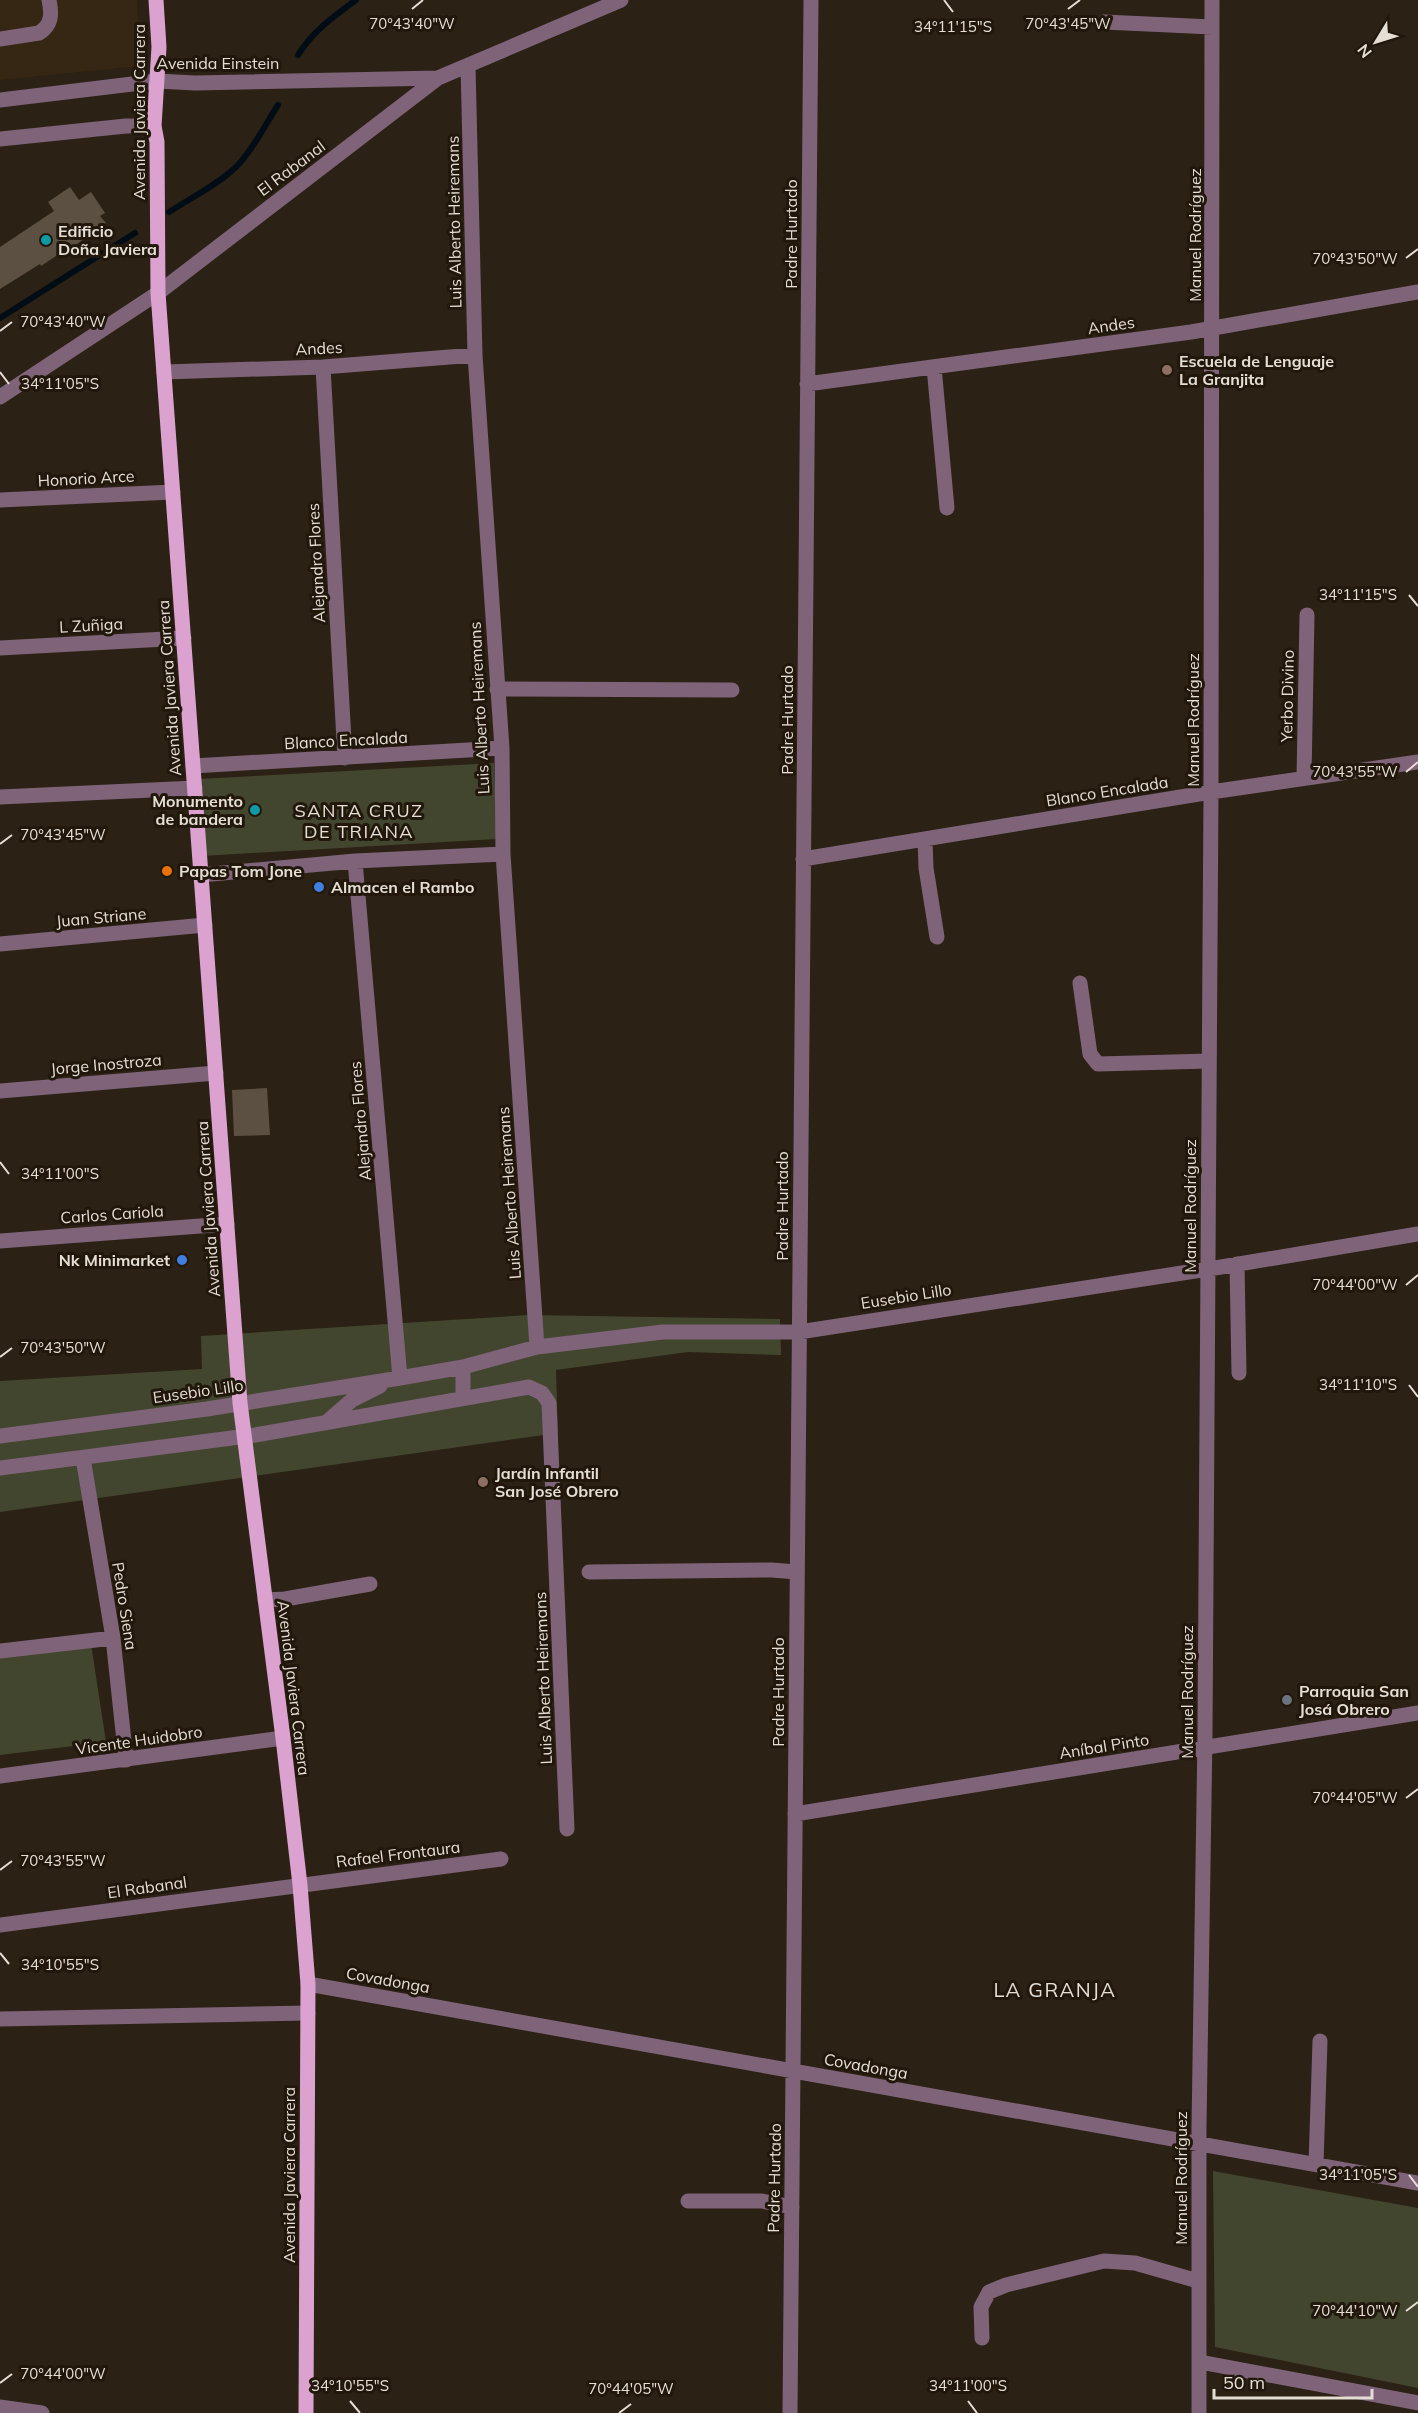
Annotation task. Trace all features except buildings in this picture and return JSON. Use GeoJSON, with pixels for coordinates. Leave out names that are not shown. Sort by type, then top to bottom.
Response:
{"type":"FeatureCollection","features":[{"type":"Feature","properties":{"kind":"main road","name":"Avenida Javiera Carrera"},"geometry":{"type":"LineString","coordinates":[[156,0],[159,47],[154,126],[157,142],[158,292],[240,1403],[283,1738],[300,1885],[308,1984],[306,2413]]}},
{"type":"Feature","properties":{"kind":"street","name":"El Rabanal"},"geometry":{"type":"LineString","coordinates":[[0,397],[158,292],[438,78],[621,0]]}},
{"type":"Feature","properties":{"kind":"street","name":"Padre Hurtado"},"geometry":{"type":"LineString","coordinates":[[790,2413],[811,0]]}},
{"type":"Feature","properties":{"kind":"street","name":"Manuel Rodríguez"},"geometry":{"type":"LineString","coordinates":[[1199,2413],[1199,2143],[1211,792],[1212,0]]}},
{"type":"Feature","properties":{"kind":"street"},"geometry":{"type":"LineString","coordinates":[[0,39],[39,33],[44,30],[51,16],[50,3]]}},
{"type":"Feature","properties":{"kind":"street"},"geometry":{"type":"LineString","coordinates":[[1104,22],[1212,27]]}},
{"type":"Feature","properties":{"kind":"street","name":"Luis Alberto Heiremans"},"geometry":{"type":"LineString","coordinates":[[468,66],[475,355],[502,748],[503,854],[537,1347]]}},
{"type":"Feature","properties":{"kind":"street","name":"Avenida Einstein"},"geometry":{"type":"LineString","coordinates":[[0,100],[157,81],[195,83],[438,78]]}},
{"type":"Feature","properties":{"kind":"street"},"geometry":{"type":"LineString","coordinates":[[0,139],[126,126],[154,126]]}},
{"type":"Feature","properties":{"kind":"street","name":"Andes"},"geometry":{"type":"LineString","coordinates":[[807,384],[934,368],[1417,297]]}},
{"type":"Feature","properties":{"kind":"street","name":"Andes"},"geometry":{"type":"LineString","coordinates":[[164,372],[323,367],[475,355]]}},
{"type":"Feature","properties":{"kind":"street","name":"Alejandro Flores"},"geometry":{"type":"LineString","coordinates":[[323,367],[345,758]]}},
{"type":"Feature","properties":{"kind":"street"},"geometry":{"type":"LineString","coordinates":[[934,368],[947,508]]}},
{"type":"Feature","properties":{"kind":"street","name":"Honorio Arce"},"geometry":{"type":"LineString","coordinates":[[0,500],[173,492]]}},
{"type":"Feature","properties":{"kind":"street","name":"Yerbo Divino"},"geometry":{"type":"LineString","coordinates":[[1304,778],[1307,615]]}},
{"type":"Feature","properties":{"kind":"street","name":"L Zuñiga"},"geometry":{"type":"LineString","coordinates":[[0,648],[184,638]]}},
{"type":"Feature","properties":{"kind":"street"},"geometry":{"type":"LineString","coordinates":[[497,689],[732,690]]}},
{"type":"Feature","properties":{"kind":"street","name":"Blanco Encalada"},"geometry":{"type":"LineString","coordinates":[[193,766],[502,748]]}},
{"type":"Feature","properties":{"kind":"street","name":"Blanco Encalada"},"geometry":{"type":"LineString","coordinates":[[803,859],[1211,792],[1418,762]]}},
{"type":"Feature","properties":{"kind":"street"},"geometry":{"type":"LineString","coordinates":[[0,797],[195,788]]}},
{"type":"Feature","properties":{"kind":"street"},"geometry":{"type":"LineString","coordinates":[[925,839],[926,868],[937,937]]}},
{"type":"Feature","properties":{"kind":"street"},"geometry":{"type":"LineString","coordinates":[[201,875],[355,861],[503,854]]}},
{"type":"Feature","properties":{"kind":"street","name":"Alejandro Flores"},"geometry":{"type":"LineString","coordinates":[[355,861],[400,1378]]}},
{"type":"Feature","properties":{"kind":"street","name":"Juan Striane"},"geometry":{"type":"LineString","coordinates":[[0,944],[205,925]]}},
{"type":"Feature","properties":{"kind":"street"},"geometry":{"type":"LineString","coordinates":[[1080,983],[1090,1054],[1098,1064],[1209,1061]]}},
{"type":"Feature","properties":{"kind":"street","name":"Jorge Inostroza"},"geometry":{"type":"LineString","coordinates":[[0,1091],[216,1073]]}},
{"type":"Feature","properties":{"kind":"street","name":"Carlos Cariola"},"geometry":{"type":"LineString","coordinates":[[0,1241],[227,1224]]}},
{"type":"Feature","properties":{"kind":"street","name":"Eusebio Lillo"},"geometry":{"type":"LineString","coordinates":[[0,1436],[400,1378],[463,1367],[537,1347],[663,1332],[799,1332],[1418,1234]]}},
{"type":"Feature","properties":{"kind":"street"},"geometry":{"type":"LineString","coordinates":[[1237,1264],[1239,1373]]}},
{"type":"Feature","properties":{"kind":"street"},"geometry":{"type":"LineString","coordinates":[[0,1468],[246,1437],[463,1398],[463,1367]]}},
{"type":"Feature","properties":{"kind":"street","name":"Eusebio Lillo"},"geometry":{"type":"LineString","coordinates":[[327,1422],[352,1400],[400,1378]]}},
{"type":"Feature","properties":{"kind":"street","name":"Luis Alberto Heiremans"},"geometry":{"type":"LineString","coordinates":[[463,1398],[529,1387],[542,1394],[549,1403],[567,1829]]}},
{"type":"Feature","properties":{"kind":"street","name":"Pedro Siena"},"geometry":{"type":"LineString","coordinates":[[83,1458],[113,1638],[126,1760]]}},
{"type":"Feature","properties":{"kind":"street"},"geometry":{"type":"LineString","coordinates":[[589,1572],[772,1570],[797,1572]]}},
{"type":"Feature","properties":{"kind":"street"},"geometry":{"type":"LineString","coordinates":[[265,1600],[285,1599],[370,1584]]}},
{"type":"Feature","properties":{"kind":"street"},"geometry":{"type":"LineString","coordinates":[[0,1652],[113,1638]]}},
{"type":"Feature","properties":{"kind":"street","name":"Aníbal Pinto"},"geometry":{"type":"LineString","coordinates":[[795,1814],[1418,1713]]}},
{"type":"Feature","properties":{"kind":"street","name":"Vicente Huidobro"},"geometry":{"type":"LineString","coordinates":[[0,1776],[283,1738]]}},
{"type":"Feature","properties":{"kind":"street","name":"Rafael Frontaura"},"geometry":{"type":"LineString","coordinates":[[300,1885],[501,1859]]}},
{"type":"Feature","properties":{"kind":"street","name":"El Rabanal"},"geometry":{"type":"LineString","coordinates":[[0,1925],[300,1885]]}},
{"type":"Feature","properties":{"kind":"street","name":"Covadonga"},"geometry":{"type":"LineString","coordinates":[[308,1984],[1418,2183]]}},
{"type":"Feature","properties":{"kind":"street"},"geometry":{"type":"LineString","coordinates":[[0,2019],[308,2013]]}},
{"type":"Feature","properties":{"kind":"street"},"geometry":{"type":"LineString","coordinates":[[1316,2164],[1320,2041]]}},
{"type":"Feature","properties":{"kind":"street"},"geometry":{"type":"LineString","coordinates":[[688,2201],[762,2201],[792,2207]]}},
{"type":"Feature","properties":{"kind":"street"},"geometry":{"type":"LineString","coordinates":[[982,2338],[981,2307],[989,2292],[1006,2285],[1104,2261],[1135,2263],[1198,2281]]}},
{"type":"Feature","properties":{"kind":"street"},"geometry":{"type":"LineString","coordinates":[[1200,2362],[1418,2403]]}},
{"type":"Feature","properties":{"kind":"street"},"geometry":{"type":"LineString","coordinates":[[0,2407],[42,2413]]}},
{"type":"Feature","properties":{"kind":"shaded area"},"geometry":{"type":"Polygon","coordinates":[[[0,0],[137,0],[139,66],[0,80],[0,0]]]}},
{"type":"Feature","properties":{"kind":"green space"},"geometry":{"type":"Polygon","coordinates":[[[494,763],[497,839],[201,856],[199,779],[494,763]]]}},
{"type":"Feature","properties":{"kind":"green space"},"geometry":{"type":"Polygon","coordinates":[[[528,1315],[780,1319],[781,1355],[688,1352],[556,1370],[558,1433],[0,1512],[0,1381],[202,1369],[201,1336],[528,1315]]]}},
{"type":"Feature","properties":{"kind":"green space"},"geometry":{"type":"Polygon","coordinates":[[[91,1644],[106,1742],[0,1755],[0,1656],[91,1644]]]}},
{"type":"Feature","properties":{"kind":"green space"},"geometry":{"type":"Polygon","coordinates":[[[1213,2171],[1418,2208],[1418,2388],[1215,2347],[1213,2171]]]}},
{"type":"Feature","properties":{"kind":"waterway"},"geometry":{"type":"LineString","coordinates":[[298,55],[317,31],[356,0]]}},
{"type":"Feature","properties":{"kind":"waterway"},"geometry":{"type":"LineString","coordinates":[[169,212],[229,174],[253,145],[278,105]]}},
{"type":"Feature","properties":{"kind":"waterway"},"geometry":{"type":"LineString","coordinates":[[0,318],[135,233]]}},
{"type":"Feature","properties":{"kind":"place","name":"Edificio Doña Javiera"},"geometry":{"type":"Point","coordinates":[46,240]}},
{"type":"Feature","properties":{"kind":"place","name":"Escuela de Lenguaje La Granjita"},"geometry":{"type":"Point","coordinates":[1167,370]}},
{"type":"Feature","properties":{"kind":"place","name":"Monumento de bandera"},"geometry":{"type":"Point","coordinates":[255,810]}},
{"type":"Feature","properties":{"kind":"place","name":"Papas Tom Jone"},"geometry":{"type":"Point","coordinates":[167,871]}},
{"type":"Feature","properties":{"kind":"place","name":"Almacen el Rambo"},"geometry":{"type":"Point","coordinates":[319,887]}},
{"type":"Feature","properties":{"kind":"place","name":"Nk Minimarket"},"geometry":{"type":"Point","coordinates":[182,1260]}},
{"type":"Feature","properties":{"kind":"place","name":"Jardín Infantil San José Obrero"},"geometry":{"type":"Point","coordinates":[483,1482]}},
{"type":"Feature","properties":{"kind":"place","name":"Parroquia San Josá Obrero"},"geometry":{"type":"Point","coordinates":[1287,1700]}},
{"type":"Feature","properties":{"kind":"district","name":"SANTA CRUZ DE TRIANA"},"geometry":{"type":"Point","coordinates":[359,821]}},
{"type":"Feature","properties":{"kind":"district","name":"LA GRANJA"},"geometry":{"type":"Point","coordinates":[1055,1990]}}]}
